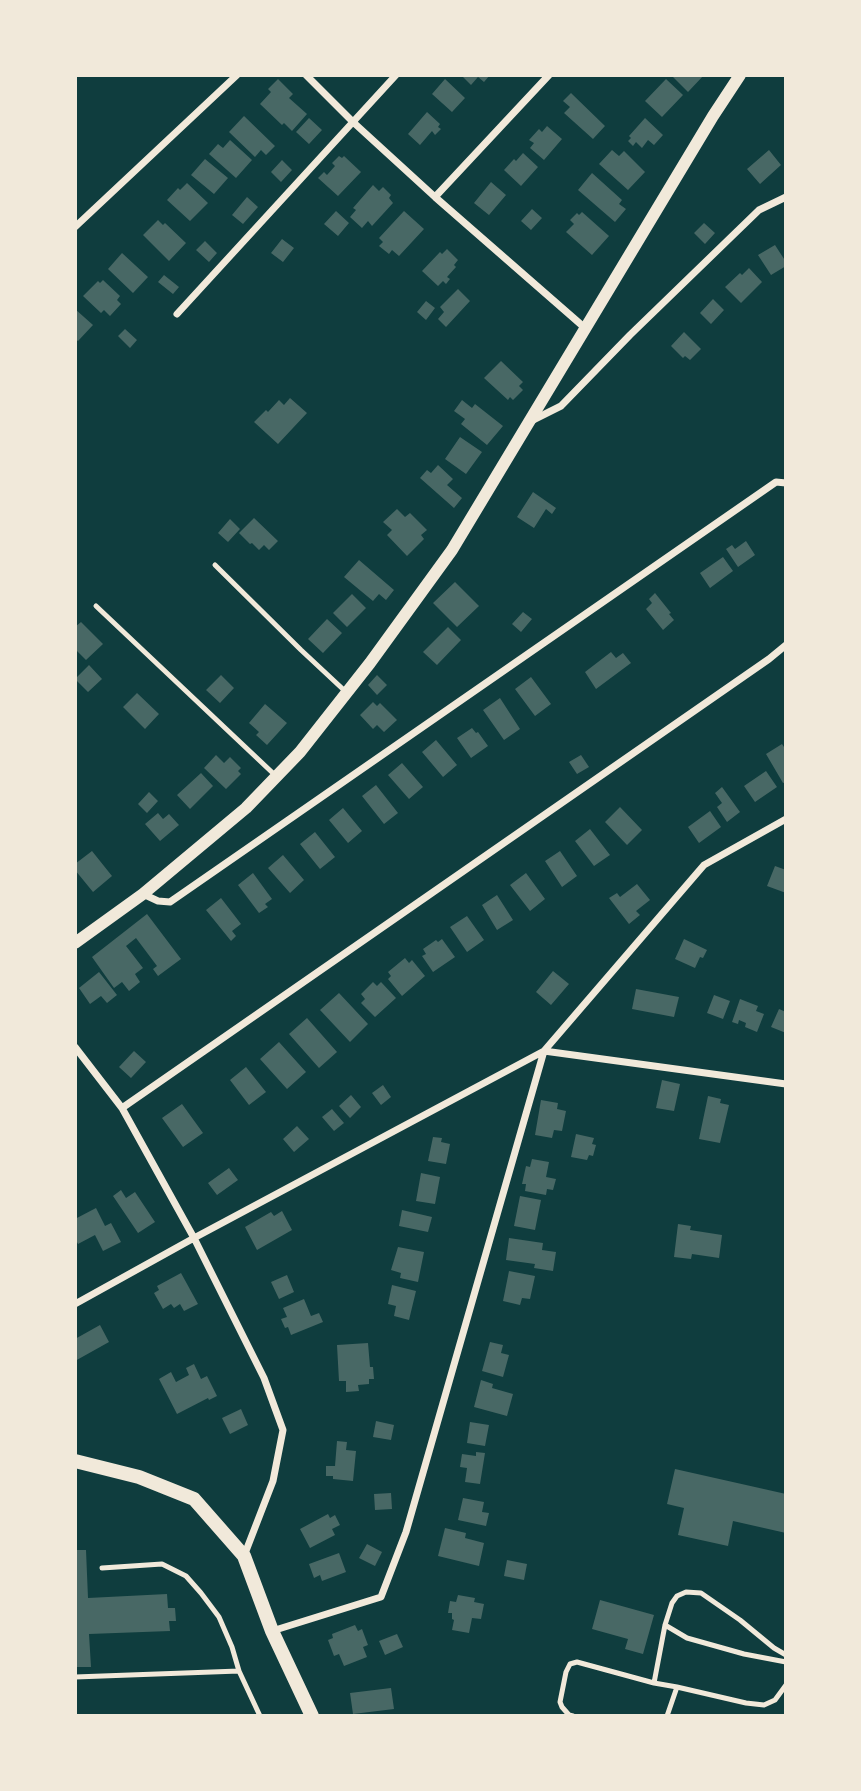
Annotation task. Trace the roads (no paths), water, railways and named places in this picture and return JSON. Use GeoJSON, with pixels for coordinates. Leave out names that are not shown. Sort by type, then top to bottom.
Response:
{"type":"FeatureCollection","features":[{"type":"Feature","properties":{"kind":"main road"},"geometry":{"type":"LineString","coordinates":[[75,1461],[139,1477],[194,1499],[244,1556],[272,1631],[312,1716]]}},
{"type":"Feature","properties":{"kind":"street"},"geometry":{"type":"LineString","coordinates":[[75,227],[237,75]]}},
{"type":"Feature","properties":{"kind":"street"},"geometry":{"type":"LineString","coordinates":[[306,75],[352,122],[585,328]]}},
{"type":"Feature","properties":{"kind":"street"},"geometry":{"type":"LineString","coordinates":[[177,314],[396,75]]}},
{"type":"Feature","properties":{"kind":"street"},"geometry":{"type":"LineString","coordinates":[[435,197],[549,75]]}},
{"type":"Feature","properties":{"kind":"street"},"geometry":{"type":"LineString","coordinates":[[75,943],[143,894],[246,808],[300,752],[347,692],[452,550],[740,75]]}},
{"type":"Feature","properties":{"kind":"street"},"geometry":{"type":"LineString","coordinates":[[531,421],[561,406],[629,335],[759,210],[786,197]]}},
{"type":"Feature","properties":{"kind":"street"},"geometry":{"type":"LineString","coordinates":[[143,894],[158,901],[170,902],[776,482],[786,483]]}},
{"type":"Feature","properties":{"kind":"street"},"geometry":{"type":"LineString","coordinates":[[122,1108],[786,645]]}},
{"type":"Feature","properties":{"kind":"street"},"geometry":{"type":"LineString","coordinates":[[75,1304],[544,1051],[704,864],[786,819]]}},
{"type":"Feature","properties":{"kind":"street"},"geometry":{"type":"LineString","coordinates":[[75,1047],[122,1108],[194,1238],[264,1378],[283,1430],[273,1481],[244,1556]]}},
{"type":"Feature","properties":{"kind":"street"},"geometry":{"type":"LineString","coordinates":[[544,1051],[786,1084]]}},
{"type":"Feature","properties":{"kind":"street"},"geometry":{"type":"LineString","coordinates":[[272,1631],[381,1597],[406,1532],[544,1051]]}},
{"type":"Feature","properties":{"kind":"lane"},"geometry":{"type":"LineString","coordinates":[[215,565],[347,692]]}},
{"type":"Feature","properties":{"kind":"lane"},"geometry":{"type":"LineString","coordinates":[[96,606],[276,776]]}},
{"type":"Feature","properties":{"kind":"lane"},"geometry":{"type":"LineString","coordinates":[[102,1568],[162,1564],[186,1576],[219,1617],[239,1671],[260,1716]]}},
{"type":"Feature","properties":{"kind":"lane"},"geometry":{"type":"LineString","coordinates":[[654,1683],[664,1625],[672,1603],[686,1591],[701,1593],[786,1655]]}},
{"type":"Feature","properties":{"kind":"lane"},"geometry":{"type":"LineString","coordinates":[[664,1625],[687,1638],[744,1654],[786,1662]]}},
{"type":"Feature","properties":{"kind":"lane"},"geometry":{"type":"LineString","coordinates":[[573,1716],[569,1715],[560,1702],[566,1672],[570,1664],[577,1662],[654,1683],[764,1705],[775,1699],[786,1685]]}},
{"type":"Feature","properties":{"kind":"lane"},"geometry":{"type":"LineString","coordinates":[[75,1677],[239,1671]]}},
{"type":"Feature","properties":{"kind":"lane"},"geometry":{"type":"LineString","coordinates":[[667,1716],[677,1687]]}}]}
